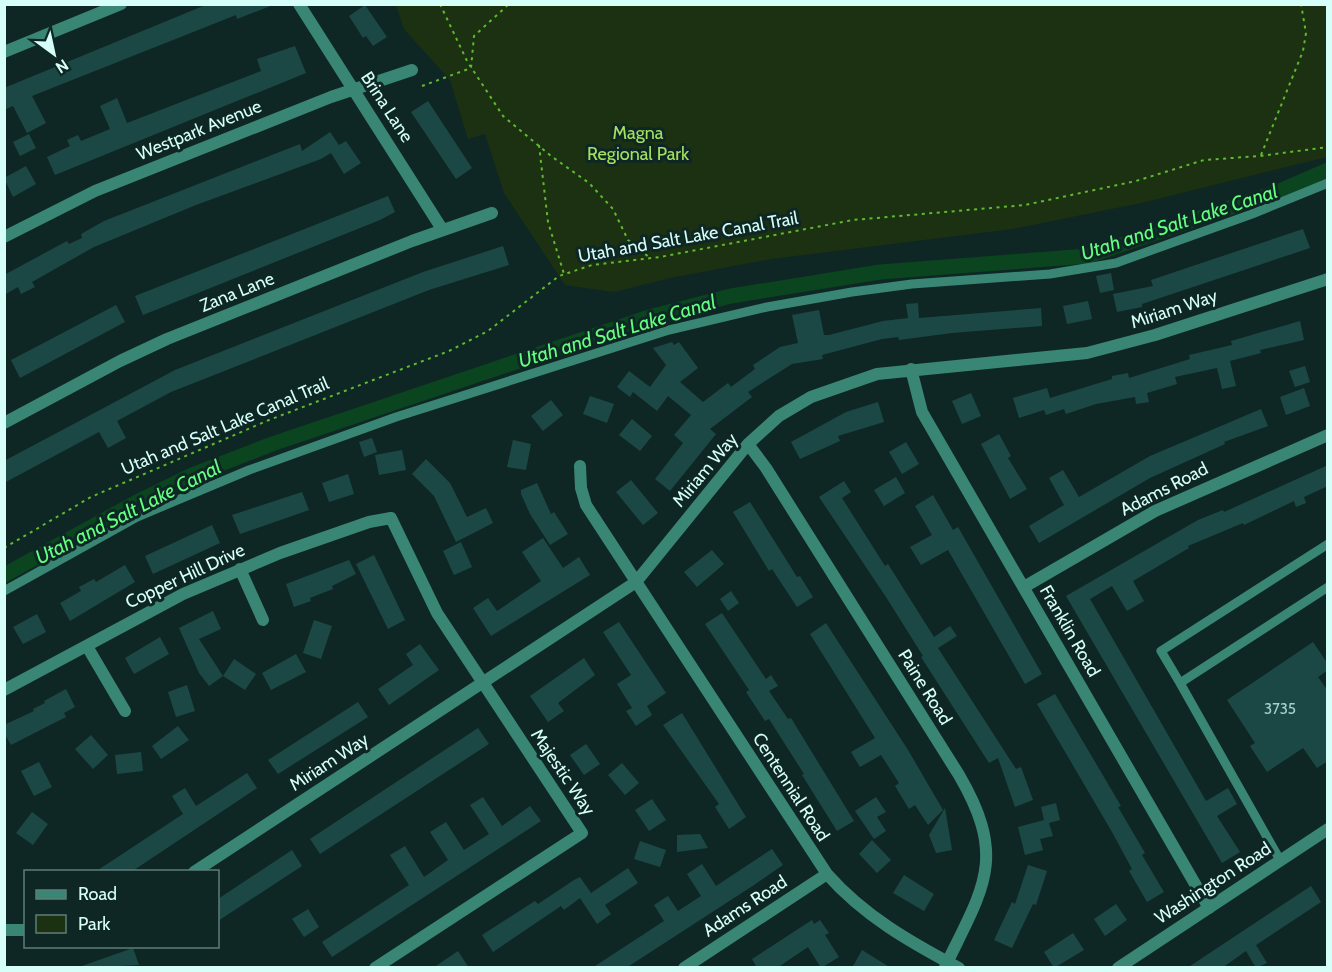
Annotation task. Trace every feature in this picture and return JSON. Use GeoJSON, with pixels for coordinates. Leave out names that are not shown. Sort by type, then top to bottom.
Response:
{"type":"FeatureCollection","features":[{"type":"Feature","properties":{"kind":"street"},"geometry":{"type":"LineString","coordinates":[[4,52],[121,4]]}},
{"type":"Feature","properties":{"kind":"street","name":"Brina Lane"},"geometry":{"type":"LineString","coordinates":[[299,4],[442,229]]}},
{"type":"Feature","properties":{"kind":"street","name":"Westpark Avenue"},"geometry":{"type":"LineString","coordinates":[[4,237],[95,191],[354,89],[412,70]]}},
{"type":"Feature","properties":{"kind":"street","name":"Zana Lane"},"geometry":{"type":"LineString","coordinates":[[4,423],[120,361],[167,339],[442,229],[492,213]]}},
{"type":"Feature","properties":{"kind":"street","name":"Miriam Way"},"geometry":{"type":"LineString","coordinates":[[197,870],[636,582],[748,444],[779,416],[811,397],[877,374],[1087,353],[1155,335],[1328,279]]}},
{"type":"Feature","properties":{"kind":"street","name":"Franklin Road"},"geometry":{"type":"LineString","coordinates":[[911,369],[922,412],[1209,908]]}},
{"type":"Feature","properties":{"kind":"street","name":"Adams Road"},"geometry":{"type":"LineString","coordinates":[[1024,587],[1155,511],[1328,435]]}},
{"type":"Feature","properties":{"kind":"street","name":"Paine Road"},"geometry":{"type":"LineString","coordinates":[[748,444],[766,468],[942,748],[981,816],[986,853],[983,887],[946,964]]}},
{"type":"Feature","properties":{"kind":"street","name":"Centennial Road"},"geometry":{"type":"LineString","coordinates":[[580,466],[581,488],[586,505],[827,874],[863,910],[885,927],[946,964],[959,968]]}},
{"type":"Feature","properties":{"kind":"street","name":"Copper Hill Drive"},"geometry":{"type":"LineString","coordinates":[[4,690],[88,648],[145,613],[240,569],[369,522],[391,518]]}},
{"type":"Feature","properties":{"kind":"street","name":"Majestic Way"},"geometry":{"type":"LineString","coordinates":[[375,968],[582,833],[429,598],[391,518]]}},
{"type":"Feature","properties":{"kind":"street"},"geometry":{"type":"LineString","coordinates":[[240,569],[263,620]]}},
{"type":"Feature","properties":{"kind":"street"},"geometry":{"type":"LineString","coordinates":[[88,648],[125,711]]}},
{"type":"Feature","properties":{"kind":"street","name":"Washington Road"},"geometry":{"type":"LineString","coordinates":[[1118,968],[1328,830]]}},
{"type":"Feature","properties":{"kind":"street","name":"Adams Road"},"geometry":{"type":"LineString","coordinates":[[684,968],[827,874]]}},
{"type":"Feature","properties":{"kind":"street"},"geometry":{"type":"LineString","coordinates":[[4,930],[24,930]]}},
{"type":"Feature","properties":{"kind":"lane"},"geometry":{"type":"LineString","coordinates":[[4,591],[137,517],[249,470],[396,417],[658,334],[767,307],[852,292],[912,284],[1050,274],[1116,263],[1251,214],[1328,183]]}},
{"type":"Feature","properties":{"kind":"lane"},"geometry":{"type":"LineString","coordinates":[[1280,860],[1161,651],[1328,544]]}},
{"type":"Feature","properties":{"kind":"lane"},"geometry":{"type":"LineString","coordinates":[[1180,683],[1328,587]]}},
{"type":"Feature","properties":{"kind":"path"},"geometry":{"type":"LineString","coordinates":[[440,4],[471,68],[504,116],[589,183],[613,208],[628,240],[650,258]]}},
{"type":"Feature","properties":{"kind":"path"},"geometry":{"type":"LineString","coordinates":[[471,68],[474,36],[509,4]]}},
{"type":"Feature","properties":{"kind":"path"},"geometry":{"type":"LineString","coordinates":[[1260,156],[1303,51],[1306,33],[1301,4]]}},
{"type":"Feature","properties":{"kind":"path"},"geometry":{"type":"LineString","coordinates":[[422,86],[471,68]]}},
{"type":"Feature","properties":{"kind":"path"},"geometry":{"type":"LineString","coordinates":[[539,145],[548,222],[564,274]]}},
{"type":"Feature","properties":{"kind":"path","name":"Utah and Salt Lake Canal Trail"},"geometry":{"type":"LineString","coordinates":[[4,548],[91,497],[269,420],[448,351],[488,331],[564,274],[592,265],[650,258],[853,220],[1025,205],[1136,181],[1204,160],[1260,156],[1328,147]]}},
{"type":"Feature","properties":{"kind":"green space","name":"Magna Regional Park"},"geometry":{"type":"Polygon","coordinates":[[[396,5],[1327,5],[1327,157],[1141,203],[1012,229],[771,259],[670,278],[614,292],[565,285],[504,193],[485,134],[468,139],[450,80],[404,29],[396,5]]]}},
{"type":"Feature","properties":{"kind":"building"},"geometry":{"type":"Polygon","coordinates":[[[208,4],[273,5],[237,19],[236,15],[32,96],[46,123],[27,133],[13,106],[4,110],[4,88],[208,4]]]}},
{"type":"Feature","properties":{"kind":"building"},"geometry":{"type":"Polygon","coordinates":[[[365,5],[387,37],[373,46],[366,36],[363,38],[349,16],[365,5]]]}},
{"type":"Feature","properties":{"kind":"building"},"geometry":{"type":"Polygon","coordinates":[[[295,46],[306,73],[55,175],[47,157],[70,146],[67,140],[78,135],[81,141],[110,129],[100,106],[117,98],[127,123],[261,71],[257,59],[295,46]]]}},
{"type":"Feature","properties":{"kind":"building"},"geometry":{"type":"Polygon","coordinates":[[[428,101],[472,168],[456,179],[411,112],[428,101]]]}},
{"type":"Feature","properties":{"kind":"building"},"geometry":{"type":"Polygon","coordinates":[[[330,132],[339,145],[346,141],[361,163],[344,174],[331,153],[321,159],[196,205],[94,247],[32,282],[35,287],[21,294],[18,287],[4,295],[4,275],[67,241],[69,244],[82,238],[81,234],[104,221],[300,144],[302,151],[330,132]]]}},
{"type":"Feature","properties":{"kind":"building"},"geometry":{"type":"Polygon","coordinates":[[[29,134],[36,148],[20,156],[13,142],[29,134]]]}},
{"type":"Feature","properties":{"kind":"building"},"geometry":{"type":"Polygon","coordinates":[[[26,166],[36,184],[13,197],[4,178],[26,166]]]}},
{"type":"Feature","properties":{"kind":"building"},"geometry":{"type":"Polygon","coordinates":[[[388,196],[395,212],[380,220],[143,315],[135,296],[388,196]]]}},
{"type":"Feature","properties":{"kind":"building"},"geometry":{"type":"Polygon","coordinates":[[[1303,229],[1310,248],[1142,304],[1142,307],[1117,312],[1113,294],[1153,286],[1151,280],[1303,229]]]}},
{"type":"Feature","properties":{"kind":"building"},"geometry":{"type":"Polygon","coordinates":[[[503,246],[509,265],[429,290],[171,392],[117,421],[126,438],[108,448],[99,432],[4,483],[4,461],[175,370],[423,272],[503,246]]]}},
{"type":"Feature","properties":{"kind":"building"},"geometry":{"type":"Polygon","coordinates":[[[1111,273],[1114,290],[1100,293],[1096,276],[1111,273]]]}},
{"type":"Feature","properties":{"kind":"building"},"geometry":{"type":"Polygon","coordinates":[[[1088,301],[1092,319],[1067,324],[1063,306],[1088,301]]]}},
{"type":"Feature","properties":{"kind":"building"},"geometry":{"type":"Polygon","coordinates":[[[918,303],[919,318],[1041,308],[1042,326],[952,333],[899,340],[898,337],[882,339],[822,355],[823,359],[792,364],[748,392],[752,397],[710,429],[716,434],[670,491],[655,479],[683,443],[674,435],[691,415],[668,396],[657,411],[633,392],[630,397],[617,387],[629,371],[650,387],[666,365],[653,348],[679,342],[698,368],[680,382],[703,402],[728,383],[731,387],[755,369],[753,365],[780,347],[798,343],[792,315],[819,310],[824,335],[829,335],[883,321],[908,318],[906,304],[918,303]]]}},
{"type":"Feature","properties":{"kind":"building"},"geometry":{"type":"Polygon","coordinates":[[[116,305],[125,322],[20,378],[11,360],[116,305]]]}},
{"type":"Feature","properties":{"kind":"building"},"geometry":{"type":"Polygon","coordinates":[[[1300,321],[1304,340],[1260,350],[1261,353],[1230,361],[1236,386],[1222,389],[1217,368],[1175,377],[1177,384],[1147,393],[1149,402],[1136,404],[1135,397],[1096,404],[1066,414],[1064,409],[1046,415],[1044,410],[1019,418],[1013,398],[1047,388],[1050,398],[1112,379],[1112,376],[1128,373],[1129,378],[1190,359],[1189,355],[1232,345],[1231,341],[1300,321]]]}},
{"type":"Feature","properties":{"kind":"building"},"geometry":{"type":"Polygon","coordinates":[[[1305,366],[1310,382],[1295,387],[1289,371],[1305,366]]]}},
{"type":"Feature","properties":{"kind":"building"},"geometry":{"type":"Polygon","coordinates":[[[1304,388],[1310,406],[1286,415],[1280,397],[1304,388]]]}},
{"type":"Feature","properties":{"kind":"building"},"geometry":{"type":"Polygon","coordinates":[[[971,393],[981,416],[962,424],[952,401],[971,393]]]}},
{"type":"Feature","properties":{"kind":"building"},"geometry":{"type":"Polygon","coordinates":[[[590,396],[614,404],[607,423],[583,414],[590,396]]]}},
{"type":"Feature","properties":{"kind":"building"},"geometry":{"type":"Polygon","coordinates":[[[551,400],[563,415],[543,431],[531,416],[551,400]]]}},
{"type":"Feature","properties":{"kind":"building"},"geometry":{"type":"Polygon","coordinates":[[[878,402],[884,422],[838,436],[840,441],[800,459],[791,442],[846,412],[878,402]]]}},
{"type":"Feature","properties":{"kind":"building"},"geometry":{"type":"Polygon","coordinates":[[[1261,409],[1268,426],[1224,442],[1225,444],[1150,478],[1039,543],[1029,526],[1064,505],[1049,478],[1063,470],[1079,497],[1150,456],[1261,409]]]}},
{"type":"Feature","properties":{"kind":"building"},"geometry":{"type":"Polygon","coordinates":[[[632,419],[652,436],[640,451],[619,435],[632,419]]]}},
{"type":"Feature","properties":{"kind":"building"},"geometry":{"type":"Polygon","coordinates":[[[999,434],[1011,456],[1008,458],[1027,489],[1010,499],[981,444],[999,434]]]}},
{"type":"Feature","properties":{"kind":"building"},"geometry":{"type":"Polygon","coordinates":[[[372,438],[377,452],[364,457],[359,442],[372,438]]]}},
{"type":"Feature","properties":{"kind":"building"},"geometry":{"type":"Polygon","coordinates":[[[513,440],[531,444],[526,470],[507,467],[513,440]]]}},
{"type":"Feature","properties":{"kind":"building"},"geometry":{"type":"Polygon","coordinates":[[[906,442],[919,464],[902,474],[889,452],[906,442]]]}},
{"type":"Feature","properties":{"kind":"building"},"geometry":{"type":"Polygon","coordinates":[[[402,450],[406,470],[379,475],[375,455],[402,450]]]}},
{"type":"Feature","properties":{"kind":"building"},"geometry":{"type":"Polygon","coordinates":[[[426,459],[450,483],[467,517],[486,508],[493,523],[456,542],[434,496],[412,474],[426,459]]]}},
{"type":"Feature","properties":{"kind":"building"},"geometry":{"type":"Polygon","coordinates":[[[1328,465],[1328,486],[1304,497],[1306,503],[1296,507],[1294,501],[1244,525],[1243,523],[1188,546],[1189,548],[1133,581],[1144,601],[1127,611],[1112,586],[1090,599],[1206,801],[1228,788],[1237,804],[1217,816],[1240,852],[1222,863],[1066,596],[1198,520],[1223,510],[1224,512],[1328,465]]]}},
{"type":"Feature","properties":{"kind":"building"},"geometry":{"type":"Polygon","coordinates":[[[348,474],[354,494],[329,502],[322,483],[348,474]]]}},
{"type":"Feature","properties":{"kind":"building"},"geometry":{"type":"Polygon","coordinates":[[[896,477],[905,493],[884,506],[874,490],[896,477]]]}},
{"type":"Feature","properties":{"kind":"building"},"geometry":{"type":"Polygon","coordinates":[[[631,480],[658,513],[643,525],[616,492],[631,480]]]}},
{"type":"Feature","properties":{"kind":"building"},"geometry":{"type":"Polygon","coordinates":[[[844,481],[851,492],[842,498],[885,566],[888,564],[934,637],[950,626],[957,636],[938,648],[1016,769],[1021,767],[1033,800],[1015,807],[998,758],[989,763],[921,657],[923,656],[886,597],[819,497],[844,481]]]}},
{"type":"Feature","properties":{"kind":"building"},"geometry":{"type":"Polygon","coordinates":[[[537,483],[551,514],[554,512],[568,534],[550,545],[530,514],[521,494],[521,490],[537,483]]]}},
{"type":"Feature","properties":{"kind":"building"},"geometry":{"type":"Polygon","coordinates":[[[302,492],[309,510],[240,534],[232,515],[302,492]]]}},
{"type":"Feature","properties":{"kind":"building"},"geometry":{"type":"Polygon","coordinates":[[[933,495],[953,530],[958,527],[1042,674],[1025,684],[948,550],[921,565],[910,547],[932,535],[915,506],[933,495]]]}},
{"type":"Feature","properties":{"kind":"building"},"geometry":{"type":"Polygon","coordinates":[[[750,502],[797,577],[800,576],[813,597],[797,607],[772,569],[769,571],[733,512],[750,502]]]}},
{"type":"Feature","properties":{"kind":"building"},"geometry":{"type":"Polygon","coordinates":[[[212,525],[220,543],[153,574],[145,556],[212,525]]]}},
{"type":"Feature","properties":{"kind":"building"},"geometry":{"type":"Polygon","coordinates":[[[543,538],[563,568],[579,557],[590,575],[491,636],[473,608],[488,598],[497,611],[541,581],[522,552],[543,538]]]}},
{"type":"Feature","properties":{"kind":"building"},"geometry":{"type":"Polygon","coordinates":[[[461,542],[472,567],[454,575],[443,551],[461,542]]]}},
{"type":"Feature","properties":{"kind":"building"},"geometry":{"type":"Polygon","coordinates":[[[712,550],[724,564],[697,587],[684,572],[712,550]]]}},
{"type":"Feature","properties":{"kind":"building"},"geometry":{"type":"Polygon","coordinates":[[[374,555],[405,620],[388,629],[356,564],[374,555]]]}},
{"type":"Feature","properties":{"kind":"building"},"geometry":{"type":"Polygon","coordinates":[[[349,560],[356,574],[332,586],[333,589],[310,598],[311,601],[294,607],[286,584],[349,560]]]}},
{"type":"Feature","properties":{"kind":"building"},"geometry":{"type":"Polygon","coordinates":[[[125,565],[135,582],[70,621],[60,603],[81,591],[79,587],[94,579],[96,582],[125,565]]]}},
{"type":"Feature","properties":{"kind":"building"},"geometry":{"type":"Polygon","coordinates":[[[731,591],[739,603],[728,611],[720,599],[731,591]]]}},
{"type":"Feature","properties":{"kind":"building"},"geometry":{"type":"Polygon","coordinates":[[[213,611],[221,629],[199,639],[223,676],[209,686],[199,673],[179,628],[213,611]]]}},
{"type":"Feature","properties":{"kind":"building"},"geometry":{"type":"Polygon","coordinates":[[[722,613],[766,679],[771,675],[778,686],[769,691],[788,719],[791,718],[854,821],[837,831],[769,719],[765,721],[746,692],[749,690],[705,624],[722,613]]]}},
{"type":"Feature","properties":{"kind":"building"},"geometry":{"type":"Polygon","coordinates":[[[37,614],[46,632],[23,644],[13,627],[37,614]]]}},
{"type":"Feature","properties":{"kind":"building"},"geometry":{"type":"Polygon","coordinates":[[[314,620],[332,626],[321,659],[303,653],[314,620]]]}},
{"type":"Feature","properties":{"kind":"building"},"geometry":{"type":"Polygon","coordinates":[[[619,622],[666,693],[647,706],[652,715],[636,726],[626,711],[632,708],[617,684],[631,675],[603,632],[619,622]]]}},
{"type":"Feature","properties":{"kind":"building"},"geometry":{"type":"Polygon","coordinates":[[[826,623],[908,750],[943,810],[928,825],[915,805],[909,809],[895,786],[899,783],[881,755],[860,767],[851,752],[875,738],[810,634],[826,623]]]}},
{"type":"Feature","properties":{"kind":"building"},"geometry":{"type":"Polygon","coordinates":[[[160,637],[169,654],[134,674],[125,658],[160,637]]]}},
{"type":"Feature","properties":{"kind":"building"},"geometry":{"type":"Polygon","coordinates":[[[1313,642],[1328,664],[1328,670],[1318,677],[1328,691],[1328,761],[1317,768],[1303,748],[1267,772],[1250,746],[1255,743],[1227,700],[1313,642]]]}},
{"type":"Feature","properties":{"kind":"building"},"geometry":{"type":"Polygon","coordinates":[[[420,644],[439,670],[389,705],[378,689],[413,665],[406,654],[420,644]]]}},
{"type":"Feature","properties":{"kind":"building"},"geometry":{"type":"Polygon","coordinates":[[[296,654],[306,672],[271,690],[262,673],[296,654]]]}},
{"type":"Feature","properties":{"kind":"building"},"geometry":{"type":"Polygon","coordinates":[[[584,658],[595,675],[558,703],[564,711],[548,722],[530,696],[584,658]]]}},
{"type":"Feature","properties":{"kind":"building"},"geometry":{"type":"Polygon","coordinates":[[[234,659],[256,674],[245,690],[223,676],[234,659]]]}},
{"type":"Feature","properties":{"kind":"building"},"geometry":{"type":"Polygon","coordinates":[[[187,685],[195,711],[176,717],[168,692],[187,685]]]}},
{"type":"Feature","properties":{"kind":"building"},"geometry":{"type":"Polygon","coordinates":[[[66,689],[75,707],[64,713],[66,717],[11,745],[4,733],[4,725],[34,711],[33,709],[45,703],[44,701],[66,689]]]}},
{"type":"Feature","properties":{"kind":"building"},"geometry":{"type":"Polygon","coordinates":[[[1055,694],[1121,806],[1118,807],[1145,853],[1142,855],[1164,892],[1147,902],[1129,871],[1132,869],[1112,832],[1037,704],[1055,694]]]}},
{"type":"Feature","properties":{"kind":"building"},"geometry":{"type":"Polygon","coordinates":[[[358,702],[368,717],[278,774],[268,760],[358,702]]]}},
{"type":"Feature","properties":{"kind":"building"},"geometry":{"type":"Polygon","coordinates":[[[682,713],[746,817],[729,829],[715,807],[719,804],[663,725],[682,713]]]}},
{"type":"Feature","properties":{"kind":"building"},"geometry":{"type":"Polygon","coordinates":[[[178,726],[189,740],[161,759],[152,746],[178,726]]]}},
{"type":"Feature","properties":{"kind":"building"},"geometry":{"type":"Polygon","coordinates":[[[478,728],[489,744],[320,854],[310,839],[478,728]]]}},
{"type":"Feature","properties":{"kind":"building"},"geometry":{"type":"Polygon","coordinates":[[[91,735],[108,755],[93,769],[75,749],[91,735]]]}},
{"type":"Feature","properties":{"kind":"building"},"geometry":{"type":"Polygon","coordinates":[[[586,744],[600,764],[584,775],[570,755],[586,744]]]}},
{"type":"Feature","properties":{"kind":"building"},"geometry":{"type":"Polygon","coordinates":[[[141,752],[143,771],[117,774],[115,755],[141,752]]]}},
{"type":"Feature","properties":{"kind":"building"},"geometry":{"type":"Polygon","coordinates":[[[39,762],[52,787],[34,796],[21,771],[39,762]]]}},
{"type":"Feature","properties":{"kind":"building"},"geometry":{"type":"Polygon","coordinates":[[[622,763],[639,783],[625,795],[608,775],[622,763]]]}},
{"type":"Feature","properties":{"kind":"building"},"geometry":{"type":"Polygon","coordinates":[[[247,773],[257,788],[134,870],[98,870],[183,814],[172,796],[185,788],[196,806],[247,773]]]}},
{"type":"Feature","properties":{"kind":"building"},"geometry":{"type":"Polygon","coordinates":[[[483,797],[502,826],[530,806],[541,821],[332,957],[322,942],[409,885],[390,855],[405,846],[424,877],[448,860],[430,832],[446,822],[464,850],[489,834],[470,805],[483,797]]]}},
{"type":"Feature","properties":{"kind":"building"},"geometry":{"type":"Polygon","coordinates":[[[876,797],[886,812],[877,817],[886,831],[874,839],[855,811],[876,797]]]}},
{"type":"Feature","properties":{"kind":"building"},"geometry":{"type":"Polygon","coordinates":[[[652,799],[666,820],[649,831],[635,810],[652,799]]]}},
{"type":"Feature","properties":{"kind":"building"},"geometry":{"type":"Polygon","coordinates":[[[1056,803],[1060,820],[1049,823],[1053,836],[1040,839],[1043,850],[1025,855],[1018,827],[1044,820],[1041,807],[1056,803]]]}},
{"type":"Feature","properties":{"kind":"building"},"geometry":{"type":"Polygon","coordinates":[[[945,808],[952,850],[936,853],[929,835],[945,808]]]}},
{"type":"Feature","properties":{"kind":"building"},"geometry":{"type":"Polygon","coordinates":[[[32,812],[48,824],[33,845],[16,833],[32,812]]]}},
{"type":"Feature","properties":{"kind":"building"},"geometry":{"type":"Polygon","coordinates":[[[700,834],[708,848],[677,852],[677,835],[700,834]]]}},
{"type":"Feature","properties":{"kind":"building"},"geometry":{"type":"Polygon","coordinates":[[[872,840],[891,860],[877,873],[859,854],[872,840]]]}},
{"type":"Feature","properties":{"kind":"building"},"geometry":{"type":"Polygon","coordinates":[[[640,841],[666,850],[660,867],[634,859],[640,841]]]}},
{"type":"Feature","properties":{"kind":"building"},"geometry":{"type":"Polygon","coordinates":[[[772,849],[783,865],[754,885],[626,968],[592,968],[664,921],[654,905],[668,896],[678,911],[701,896],[687,874],[702,864],[716,886],[772,849]]]}},
{"type":"Feature","properties":{"kind":"building"},"geometry":{"type":"Polygon","coordinates":[[[292,850],[302,866],[219,920],[219,898],[292,850]]]}},
{"type":"Feature","properties":{"kind":"building"},"geometry":{"type":"Polygon","coordinates":[[[1028,865],[1047,871],[1036,905],[1033,904],[1012,948],[994,940],[1012,902],[1015,904],[1028,865]]]}},
{"type":"Feature","properties":{"kind":"building"},"geometry":{"type":"Polygon","coordinates":[[[628,868],[638,883],[605,905],[611,914],[597,924],[580,898],[564,910],[561,906],[493,952],[482,935],[535,901],[538,904],[580,877],[591,893],[628,868]]]}},
{"type":"Feature","properties":{"kind":"building"},"geometry":{"type":"Polygon","coordinates":[[[904,875],[934,894],[924,911],[893,893],[904,875]]]}},
{"type":"Feature","properties":{"kind":"building"},"geometry":{"type":"Polygon","coordinates":[[[1311,886],[1321,902],[1256,945],[1267,963],[1256,968],[1246,951],[1222,968],[1187,968],[1311,886]]]}},
{"type":"Feature","properties":{"kind":"building"},"geometry":{"type":"Polygon","coordinates":[[[1116,904],[1127,920],[1105,936],[1094,919],[1116,904]]]}},
{"type":"Feature","properties":{"kind":"building"},"geometry":{"type":"Polygon","coordinates":[[[308,909],[319,927],[304,937],[292,919],[308,909]]]}},
{"type":"Feature","properties":{"kind":"building"},"geometry":{"type":"Polygon","coordinates":[[[812,920],[814,924],[820,920],[829,933],[825,935],[839,957],[821,968],[808,947],[777,968],[757,968],[752,959],[812,920]]]}},
{"type":"Feature","properties":{"kind":"building"},"geometry":{"type":"Polygon","coordinates":[[[1073,933],[1084,950],[1054,968],[1044,952],[1073,933]]]}},
{"type":"Feature","properties":{"kind":"building"},"geometry":{"type":"Polygon","coordinates":[[[133,948],[139,965],[83,968],[82,966],[133,948]]]}},
{"type":"Feature","properties":{"kind":"building"},"geometry":{"type":"Polygon","coordinates":[[[862,950],[891,968],[852,968],[862,950]]]}},
{"type":"Feature","properties":{"kind":"building"},"geometry":{"type":"Polygon","coordinates":[[[458,951],[469,968],[433,968],[458,951]]]}},
{"type":"Feature","properties":{"kind":"waterway","name":"Utah and Salt Lake Canal"},"geometry":{"type":"LineString","coordinates":[[4,575],[137,502],[192,475],[272,444],[649,317],[731,296],[880,272],[1088,256],[1282,190],[1328,170]]}}]}
